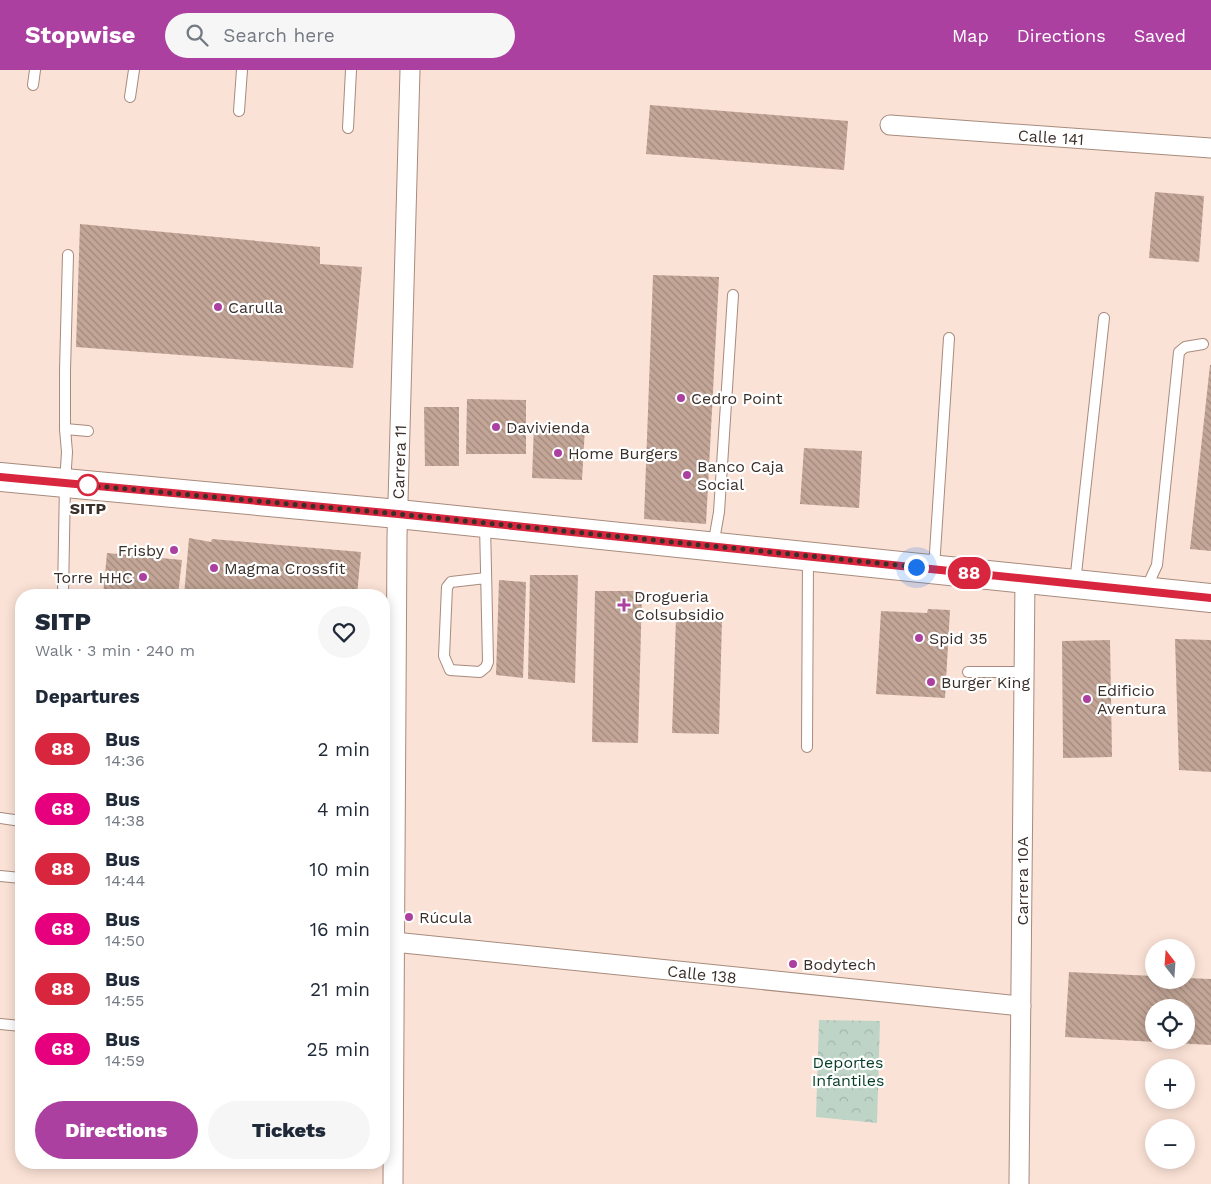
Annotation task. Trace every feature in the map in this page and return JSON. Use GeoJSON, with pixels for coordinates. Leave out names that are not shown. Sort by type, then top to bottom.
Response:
{"type":"FeatureCollection","features":[{"type":"Feature","properties":{"kind":"street","name":"Carrera 11"},"geometry":{"type":"LineString","coordinates":[[390,894],[410,70]]}},
{"type":"Feature","properties":{"kind":"street","name":"Calle 141"},"geometry":{"type":"LineString","coordinates":[[890,125],[1211,148]]}},
{"type":"Feature","properties":{"kind":"street"},"geometry":{"type":"LineString","coordinates":[[0,477],[398,514],[1211,598]]}},
{"type":"Feature","properties":{"kind":"street","name":"Carrera 10A"},"geometry":{"type":"LineString","coordinates":[[1020,1184],[1024,579]]}},
{"type":"Feature","properties":{"kind":"street","name":"Calle 138"},"geometry":{"type":"LineString","coordinates":[[390,942],[1021,1006]]}},
{"type":"Feature","properties":{"kind":"street","name":"Carrera 11"},"geometry":{"type":"LineString","coordinates":[[390,1090],[393,1184]]}},
{"type":"Feature","properties":{"kind":"lane"},"geometry":{"type":"LineString","coordinates":[[33,86],[35,70]]}},
{"type":"Feature","properties":{"kind":"lane"},"geometry":{"type":"LineString","coordinates":[[130,97],[134,70]]}},
{"type":"Feature","properties":{"kind":"lane"},"geometry":{"type":"LineString","coordinates":[[238,111],[242,70]]}},
{"type":"Feature","properties":{"kind":"lane"},"geometry":{"type":"LineString","coordinates":[[348,128],[352,70]]}},
{"type":"Feature","properties":{"kind":"lane"},"geometry":{"type":"LineString","coordinates":[[63,589],[64,483],[67,452],[65,371],[68,254]]}},
{"type":"Feature","properties":{"kind":"lane"},"geometry":{"type":"LineString","coordinates":[[713,547],[718,512],[733,295]]}},
{"type":"Feature","properties":{"kind":"lane"},"geometry":{"type":"LineString","coordinates":[[1075,584],[1104,318]]}},
{"type":"Feature","properties":{"kind":"lane"},"geometry":{"type":"LineString","coordinates":[[934,569],[949,338]]}},
{"type":"Feature","properties":{"kind":"lane"},"geometry":{"type":"LineString","coordinates":[[1149,592],[1151,578],[1157,565],[1179,352],[1185,347],[1202,344]]}},
{"type":"Feature","properties":{"kind":"lane"},"geometry":{"type":"LineString","coordinates":[[65,429],[88,431]]}},
{"type":"Feature","properties":{"kind":"lane"},"geometry":{"type":"LineString","coordinates":[[485,523],[488,662],[486,667],[480,672],[450,670],[444,656],[447,587],[450,582],[486,578]]}},
{"type":"Feature","properties":{"kind":"lane"},"geometry":{"type":"LineString","coordinates":[[807,747],[808,556]]}},
{"type":"Feature","properties":{"kind":"lane"},"geometry":{"type":"LineString","coordinates":[[968,672],[1024,672]]}},
{"type":"Feature","properties":{"kind":"lane"},"geometry":{"type":"LineString","coordinates":[[0,818],[15,820]]}},
{"type":"Feature","properties":{"kind":"lane"},"geometry":{"type":"LineString","coordinates":[[0,876],[15,877]]}},
{"type":"Feature","properties":{"kind":"lane"},"geometry":{"type":"LineString","coordinates":[[0,1024],[15,1025]]}},
{"type":"Feature","properties":{"kind":"green space","name":"Deportes Infantiles"},"geometry":{"type":"Polygon","coordinates":[[[819,1020],[880,1021],[877,1123],[816,1117],[819,1020]]]}},
{"type":"Feature","properties":{"kind":"building"},"geometry":{"type":"Polygon","coordinates":[[[650,105],[848,121],[844,170],[646,154],[650,105]]]}},
{"type":"Feature","properties":{"kind":"building"},"geometry":{"type":"Polygon","coordinates":[[[1155,192],[1204,196],[1199,262],[1149,258],[1155,192]]]}},
{"type":"Feature","properties":{"kind":"building","name":"Carulla"},"geometry":{"type":"Polygon","coordinates":[[[80,224],[320,247],[320,264],[362,267],[353,368],[76,347],[80,224]]]}},
{"type":"Feature","properties":{"kind":"building","name":"Cedro Point"},"geometry":{"type":"Polygon","coordinates":[[[653,275],[719,277],[706,524],[644,519],[653,275]]]}},
{"type":"Feature","properties":{"kind":"building"},"geometry":{"type":"Polygon","coordinates":[[[1211,365],[1211,551],[1190,549],[1211,365]]]}},
{"type":"Feature","properties":{"kind":"building","name":"Davivienda"},"geometry":{"type":"Polygon","coordinates":[[[467,399],[526,400],[526,454],[466,454],[467,399]]]}},
{"type":"Feature","properties":{"kind":"building"},"geometry":{"type":"Polygon","coordinates":[[[424,407],[459,407],[459,466],[425,466],[424,407]]]}},
{"type":"Feature","properties":{"kind":"building","name":"Home Burgers"},"geometry":{"type":"Polygon","coordinates":[[[534,425],[585,427],[582,480],[532,478],[534,425]]]}},
{"type":"Feature","properties":{"kind":"building"},"geometry":{"type":"Polygon","coordinates":[[[804,448],[862,451],[859,508],[800,504],[804,448]]]}},
{"type":"Feature","properties":{"kind":"building"},"geometry":{"type":"Polygon","coordinates":[[[189,538],[211,542],[212,539],[361,552],[358,589],[185,589],[189,538]]]}},
{"type":"Feature","properties":{"kind":"building","name":"Torre HHC"},"geometry":{"type":"Polygon","coordinates":[[[107,553],[182,560],[179,589],[104,589],[107,553]]]}},
{"type":"Feature","properties":{"kind":"building"},"geometry":{"type":"Polygon","coordinates":[[[530,575],[578,575],[575,683],[528,679],[530,575]]]}},
{"type":"Feature","properties":{"kind":"building"},"geometry":{"type":"Polygon","coordinates":[[[499,580],[526,582],[523,678],[496,675],[499,580]]]}},
{"type":"Feature","properties":{"kind":"building"},"geometry":{"type":"Polygon","coordinates":[[[595,591],[642,591],[638,743],[592,742],[595,591]]]}},
{"type":"Feature","properties":{"kind":"building"},"geometry":{"type":"Polygon","coordinates":[[[928,609],[950,610],[945,698],[876,694],[881,611],[927,613],[928,609]]]}},
{"type":"Feature","properties":{"kind":"building"},"geometry":{"type":"Polygon","coordinates":[[[676,618],[722,619],[719,734],[672,733],[676,618]]]}},
{"type":"Feature","properties":{"kind":"building"},"geometry":{"type":"Polygon","coordinates":[[[1175,639],[1211,640],[1211,772],[1179,770],[1175,639]]]}},
{"type":"Feature","properties":{"kind":"building","name":"Edificio Aventura"},"geometry":{"type":"Polygon","coordinates":[[[1110,640],[1112,757],[1063,758],[1062,641],[1110,640]]]}},
{"type":"Feature","properties":{"kind":"building"},"geometry":{"type":"Polygon","coordinates":[[[1069,972],[1145,976],[1145,989],[1195,989],[1195,978],[1211,979],[1211,1045],[1195,1044],[1195,999],[1145,999],[1145,1041],[1065,1037],[1069,972]]]}},
{"type":"Feature","properties":{"kind":"bus line","name":"88"},"geometry":{"type":"LineString","coordinates":[[0,477],[398,514],[1211,598]]}},
{"type":"Feature","properties":{"kind":"place","name":"Carulla"},"geometry":{"type":"Point","coordinates":[218,307]}},
{"type":"Feature","properties":{"kind":"place","name":"Cedro Point"},"geometry":{"type":"Point","coordinates":[681,398]}},
{"type":"Feature","properties":{"kind":"place","name":"Davivienda"},"geometry":{"type":"Point","coordinates":[496,427]}},
{"type":"Feature","properties":{"kind":"place","name":"Home Burgers"},"geometry":{"type":"Point","coordinates":[558,453]}},
{"type":"Feature","properties":{"kind":"place","name":"Banco Caja Social"},"geometry":{"type":"Point","coordinates":[687,475]}},
{"type":"Feature","properties":{"kind":"place","name":"SITP"},"geometry":{"type":"Point","coordinates":[88,485]}},
{"type":"Feature","properties":{"kind":"place","name":"Frisby"},"geometry":{"type":"Point","coordinates":[174,550]}},
{"type":"Feature","properties":{"kind":"place","name":"Magma Crossfit"},"geometry":{"type":"Point","coordinates":[214,568]}},
{"type":"Feature","properties":{"kind":"place","name":"Torre HHC"},"geometry":{"type":"Point","coordinates":[143,577]}},
{"type":"Feature","properties":{"kind":"place","name":"Drogueria Colsubsidio"},"geometry":{"type":"Point","coordinates":[624,605]}},
{"type":"Feature","properties":{"kind":"place","name":"Spid 35"},"geometry":{"type":"Point","coordinates":[919,638]}},
{"type":"Feature","properties":{"kind":"place","name":"Burger King"},"geometry":{"type":"Point","coordinates":[931,682]}},
{"type":"Feature","properties":{"kind":"place","name":"Edificio Aventura"},"geometry":{"type":"Point","coordinates":[1087,699]}},
{"type":"Feature","properties":{"kind":"place","name":"Rúcula"},"geometry":{"type":"Point","coordinates":[409,917]}},
{"type":"Feature","properties":{"kind":"place","name":"Bodytech"},"geometry":{"type":"Point","coordinates":[793,964]}},
{"type":"Feature","properties":{"kind":"route"},"geometry":{"type":"LineString","coordinates":[[88,485],[84,485],[398,514],[916,567]]}}]}
